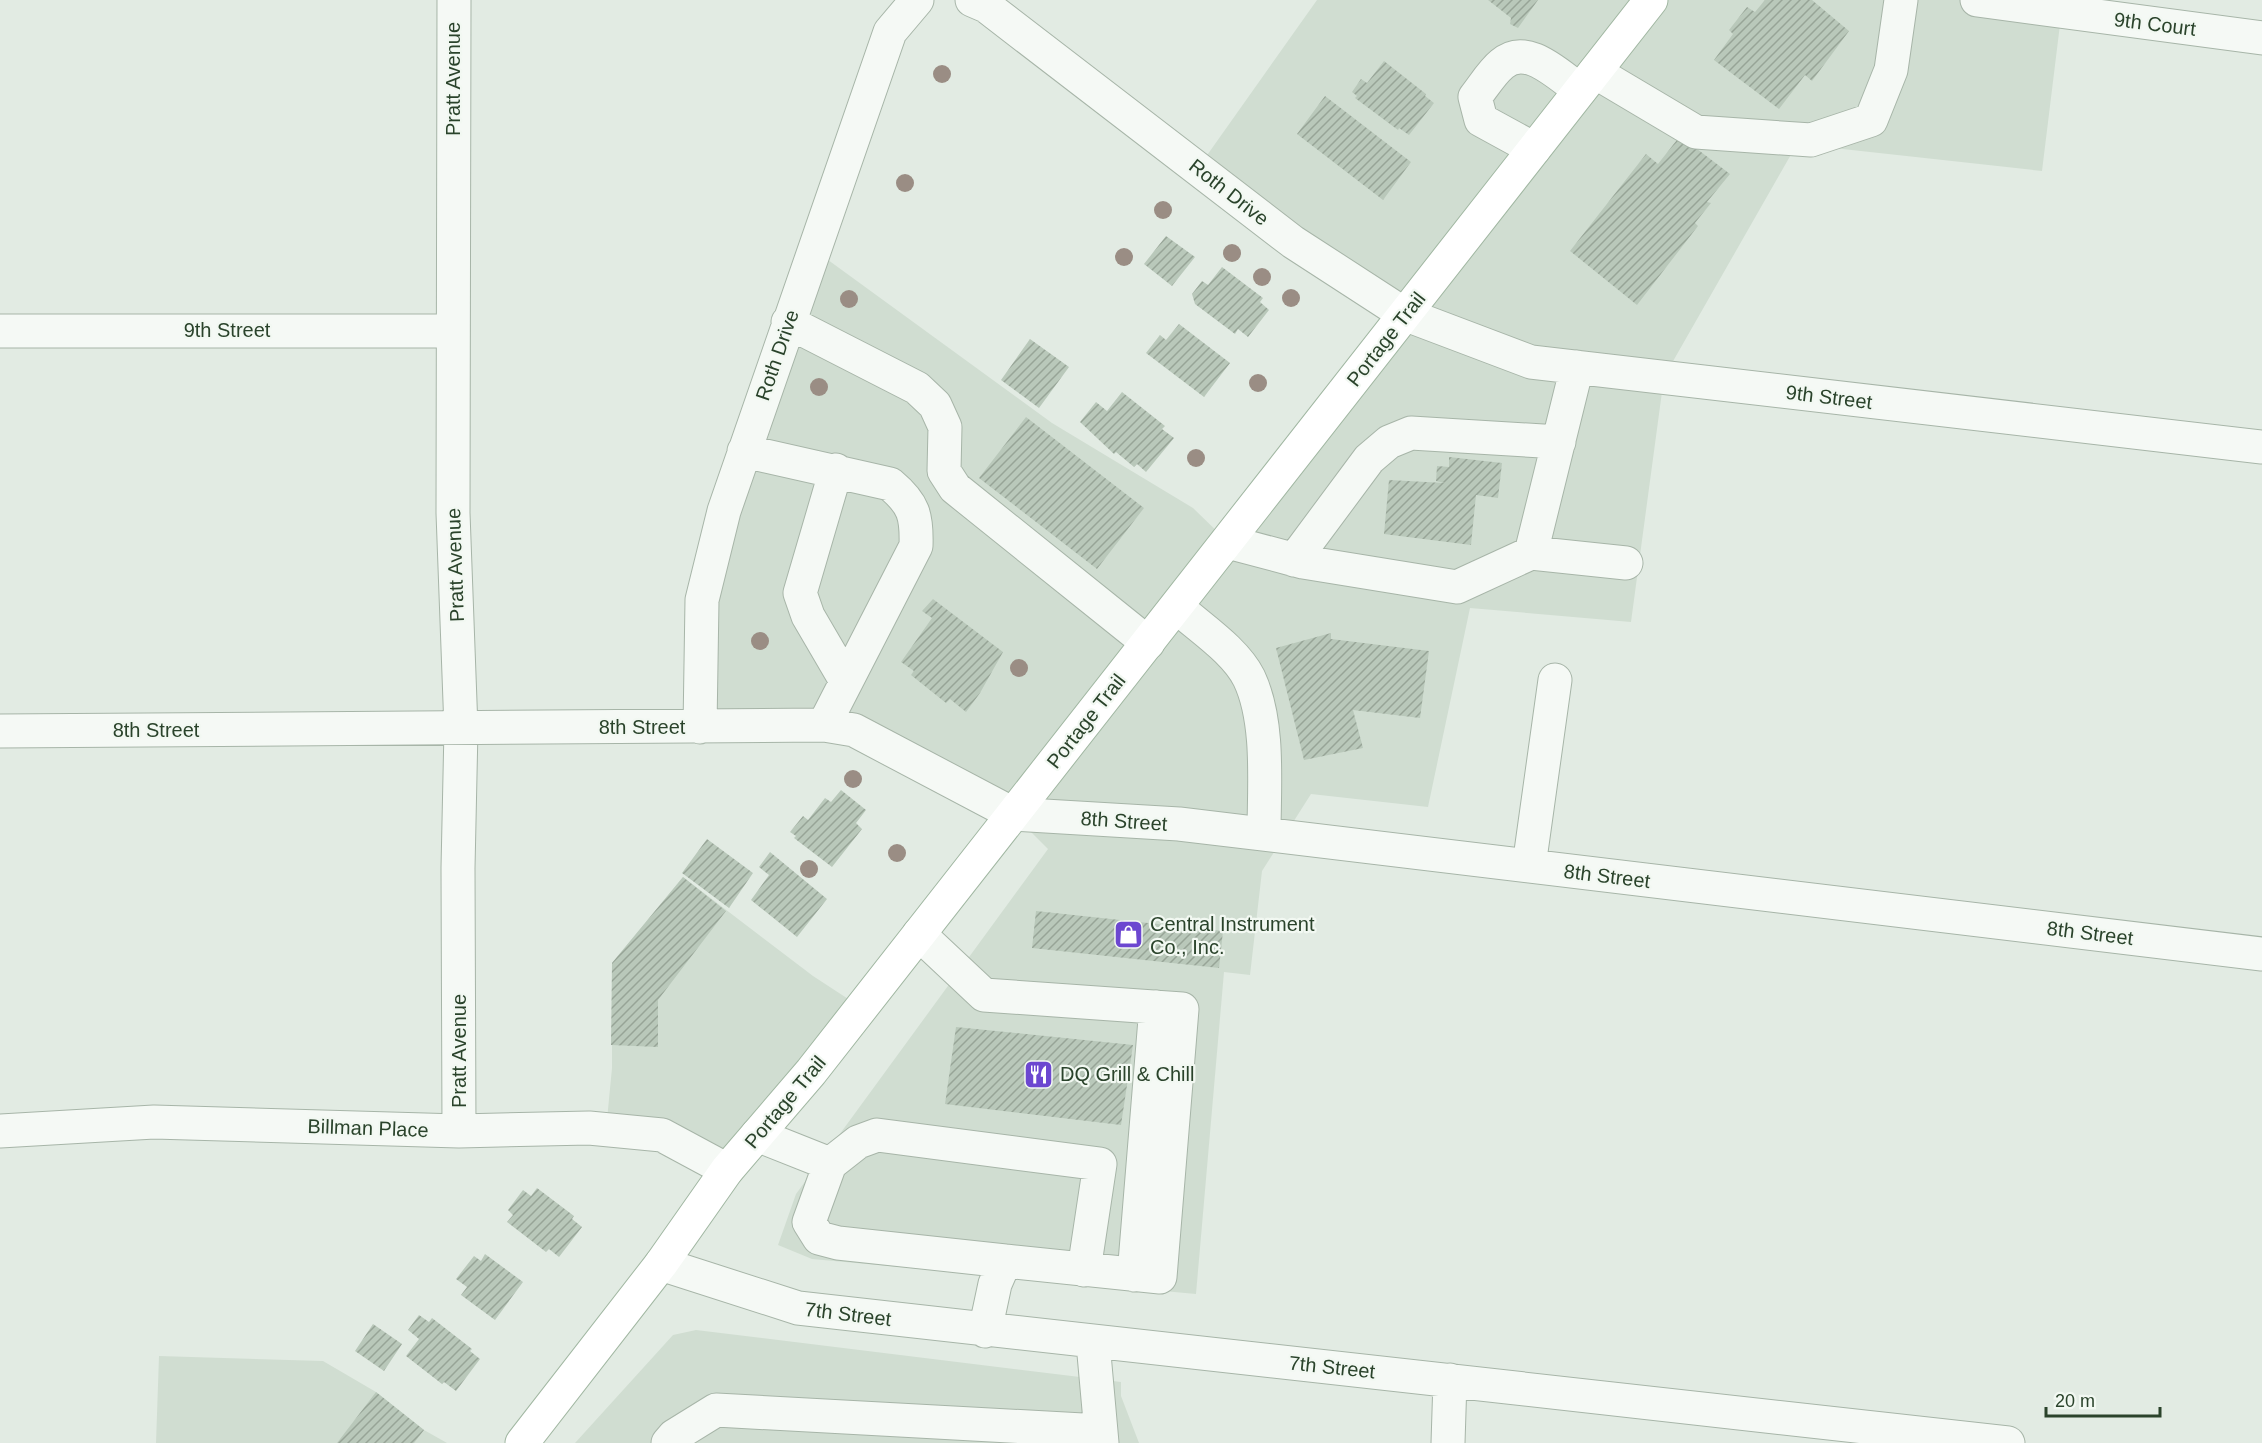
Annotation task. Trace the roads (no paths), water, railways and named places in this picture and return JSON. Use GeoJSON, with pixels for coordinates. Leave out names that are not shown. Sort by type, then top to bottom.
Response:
{"type":"FeatureCollection","features":[{"type":"Feature","properties":{"kind":"main road","name":"Portage Trail"},"geometry":{"type":"LineString","coordinates":[[522,1443],[661,1264],[727,1170],[812,1072],[1651,0]]}},
{"type":"Feature","properties":{"kind":"street","name":"Pratt Avenue"},"geometry":{"type":"LineString","coordinates":[[454,0],[453,513],[461,729],[458,868],[459,1131]]}},
{"type":"Feature","properties":{"kind":"street","name":"Roth Drive"},"geometry":{"type":"LineString","coordinates":[[700,727],[702,600],[724,511],[890,32],[917,0]]}},
{"type":"Feature","properties":{"kind":"street","name":"Roth Drive"},"geometry":{"type":"LineString","coordinates":[[972,0],[986,6],[1086,81],[1293,242],[1404,314]]}},
{"type":"Feature","properties":{"kind":"street"},"geometry":{"type":"LineString","coordinates":[[1534,149],[1481,120],[1475,97],[1501,64],[1515,57],[1532,57],[1696,132],[1811,140],[1871,120],[1891,70],[1901,0]]}},
{"type":"Feature","properties":{"kind":"street","name":"9th Court"},"geometry":{"type":"LineString","coordinates":[[1977,0],[2262,38]]}},
{"type":"Feature","properties":{"kind":"street","name":"9th Street"},"geometry":{"type":"LineString","coordinates":[[1404,314],[1531,362],[2262,447]]}},
{"type":"Feature","properties":{"kind":"street"},"geometry":{"type":"LineString","coordinates":[[788,322],[917,388],[935,405],[945,427],[944,471],[955,488],[1148,643]]}},
{"type":"Feature","properties":{"kind":"street","name":"9th Street"},"geometry":{"type":"LineString","coordinates":[[0,332],[453,331]]}},
{"type":"Feature","properties":{"kind":"street"},"geometry":{"type":"LineString","coordinates":[[1532,553],[1577,368]]}},
{"type":"Feature","properties":{"kind":"street"},"geometry":{"type":"LineString","coordinates":[[1294,560],[1369,459],[1389,442],[1411,433],[1559,442]]}},
{"type":"Feature","properties":{"kind":"street"},"geometry":{"type":"LineString","coordinates":[[744,451],[890,484],[905,497],[916,520],[916,546],[824,725]]}},
{"type":"Feature","properties":{"kind":"street"},"geometry":{"type":"LineString","coordinates":[[836,471],[800,593],[808,616],[846,681]]}},
{"type":"Feature","properties":{"kind":"street"},"geometry":{"type":"LineString","coordinates":[[1228,542],[1294,560],[1456,587],[1532,553],[1626,563]]}},
{"type":"Feature","properties":{"kind":"street"},"geometry":{"type":"LineString","coordinates":[[1177,607],[1231,654],[1249,678],[1259,713],[1264,754],[1264,834]]}},
{"type":"Feature","properties":{"kind":"street"},"geometry":{"type":"LineString","coordinates":[[1529,866],[1555,680]]}},
{"type":"Feature","properties":{"kind":"street","name":"8th Street"},"geometry":{"type":"LineString","coordinates":[[0,731],[824,725],[854,730],[1013,814],[1179,824],[2262,954]]}},
{"type":"Feature","properties":{"kind":"street"},"geometry":{"type":"LineString","coordinates":[[919,934],[984,995],[1182,1009],[1160,1277],[1084,1270],[838,1243],[819,1238],[809,1222],[830,1164],[858,1143],[877,1135],[1100,1164],[1084,1270]]}},
{"type":"Feature","properties":{"kind":"street","name":"Billman Place"},"geometry":{"type":"LineString","coordinates":[[0,1131],[154,1122],[459,1131],[589,1128],[662,1135],[727,1170]]}},
{"type":"Feature","properties":{"kind":"street"},"geometry":{"type":"LineString","coordinates":[[757,1135],[830,1164]]}},
{"type":"Feature","properties":{"kind":"street"},"geometry":{"type":"LineString","coordinates":[[985,1330],[995,1284],[1005,1261]]}},
{"type":"Feature","properties":{"kind":"street","name":"7th Street"},"geometry":{"type":"LineString","coordinates":[[661,1264],[798,1308],[2008,1443]]}},
{"type":"Feature","properties":{"kind":"street"},"geometry":{"type":"LineString","coordinates":[[668,1443],[674,1436],[716,1410],[1102,1437],[1093,1342]]}},
{"type":"Feature","properties":{"kind":"street"},"geometry":{"type":"LineString","coordinates":[[1448,1443],[1450,1380]]}},
{"type":"Feature","properties":{"kind":"place","name":"Central Instrument Co., Inc."},"geometry":{"type":"Point","coordinates":[1129,935]}},
{"type":"Feature","properties":{"kind":"place","name":"DQ Grill & Chill"},"geometry":{"type":"Point","coordinates":[1039,1074]}}]}
